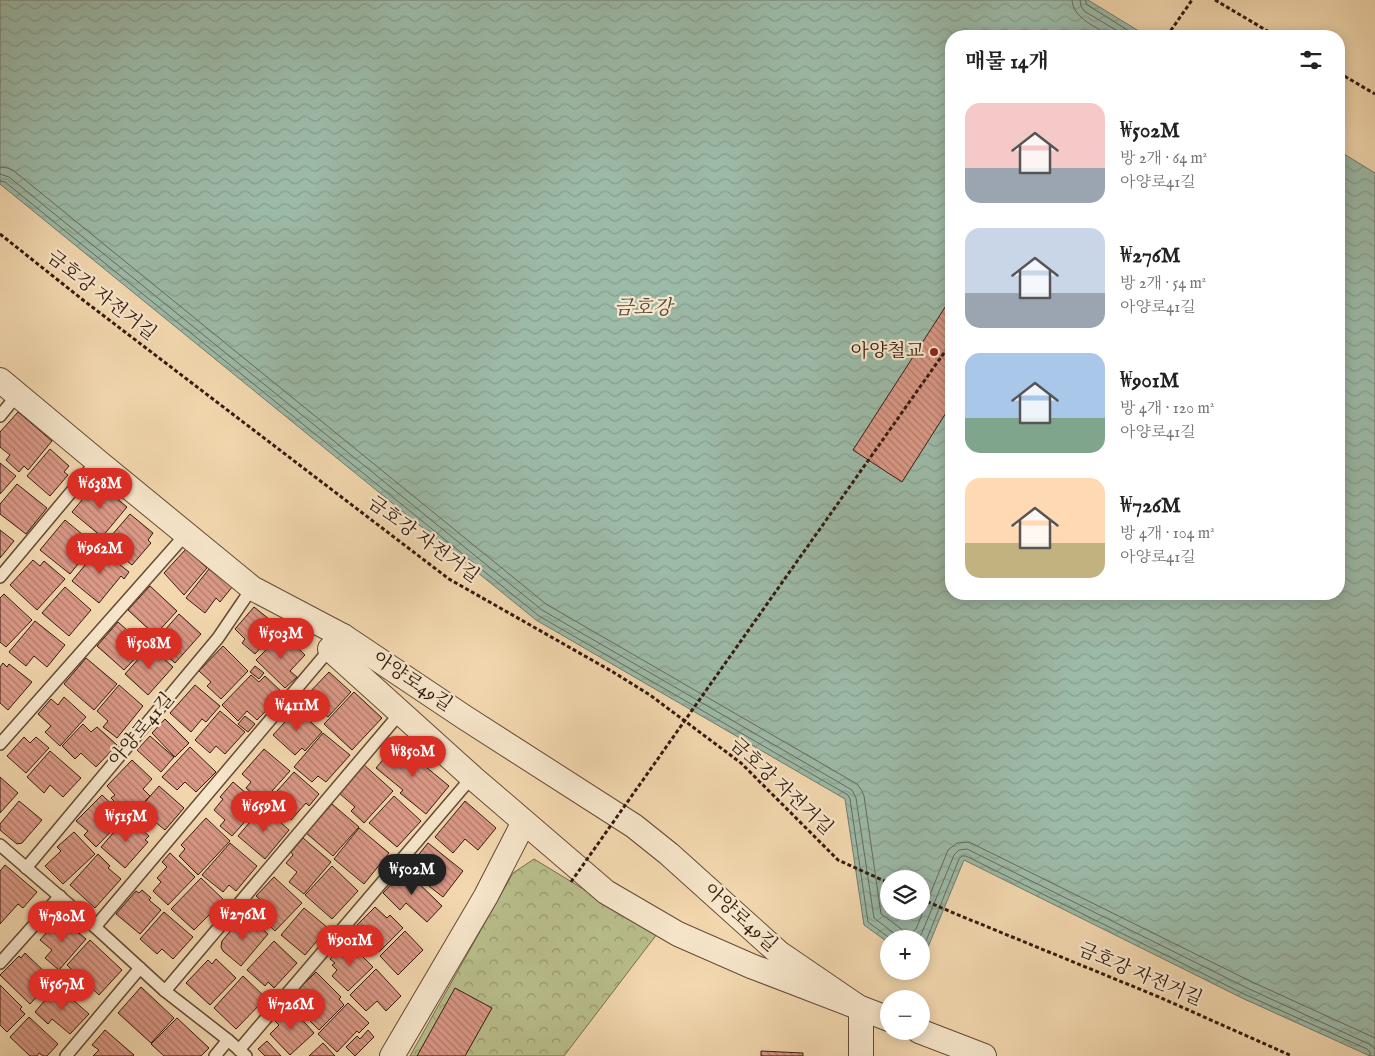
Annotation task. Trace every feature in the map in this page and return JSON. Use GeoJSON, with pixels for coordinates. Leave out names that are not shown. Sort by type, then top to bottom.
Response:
{"type":"FeatureCollection","features":[{"type":"Feature","properties":{"kind":"street","name":"아양로49길"},"geometry":{"type":"LineString","coordinates":[[9,387],[252,588],[337,643],[464,717],[634,826],[669,854],[779,953],[861,1009]]}},
{"type":"Feature","properties":{"kind":"street"},"geometry":{"type":"LineString","coordinates":[[337,643],[401,712],[472,777],[606,892],[678,934],[751,966],[880,1016]]}},
{"type":"Feature","properties":{"kind":"street"},"geometry":{"type":"LineString","coordinates":[[392,1056],[486,896],[524,822]]}},
{"type":"Feature","properties":{"kind":"street"},"geometry":{"type":"LineString","coordinates":[[861,1009],[861,1056]]}},
{"type":"Feature","properties":{"kind":"street"},"geometry":{"type":"LineString","coordinates":[[930,1035],[984,1056]]}},
{"type":"Feature","properties":{"kind":"lane"},"geometry":{"type":"LineString","coordinates":[[0,416],[9,387]]}},
{"type":"Feature","properties":{"kind":"lane"},"geometry":{"type":"LineString","coordinates":[[0,577],[97,461]]}},
{"type":"Feature","properties":{"kind":"lane"},"geometry":{"type":"LineString","coordinates":[[0,744],[186,534]]}},
{"type":"Feature","properties":{"kind":"lane","name":"아양로41길"},"geometry":{"type":"LineString","coordinates":[[26,868],[218,638],[252,588]]}},
{"type":"Feature","properties":{"kind":"lane"},"geometry":{"type":"LineString","coordinates":[[95,927],[337,643]]}},
{"type":"Feature","properties":{"kind":"lane"},"geometry":{"type":"LineString","coordinates":[[166,991],[401,712]]}},
{"type":"Feature","properties":{"kind":"lane"},"geometry":{"type":"LineString","coordinates":[[0,845],[166,991],[243,1053],[472,777]]}},
{"type":"Feature","properties":{"kind":"lane"},"geometry":{"type":"LineString","coordinates":[[0,963],[60,896]]}},
{"type":"Feature","properties":{"kind":"lane"},"geometry":{"type":"LineString","coordinates":[[66,1056],[140,968]]}},
{"type":"Feature","properties":{"kind":"lane"},"geometry":{"type":"LineString","coordinates":[[215,1056],[228,1040]]}},
{"type":"Feature","properties":{"kind":"path"},"geometry":{"type":"LineString","coordinates":[[1171,30],[1192,0]]}},
{"type":"Feature","properties":{"kind":"path"},"geometry":{"type":"LineString","coordinates":[[1215,0],[1266,30]]}},
{"type":"Feature","properties":{"kind":"path"},"geometry":{"type":"LineString","coordinates":[[1345,76],[1375,94]]}},
{"type":"Feature","properties":{"kind":"path","name":"금호강 자전거길"},"geometry":{"type":"LineString","coordinates":[[0,234],[83,300],[449,579],[650,695],[741,763],[838,860],[880,880]]}},
{"type":"Feature","properties":{"kind":"path"},"geometry":{"type":"LineString","coordinates":[[571,882],[945,352]]}},
{"type":"Feature","properties":{"kind":"path","name":"금호강 자전거길"},"geometry":{"type":"LineString","coordinates":[[930,902],[1159,997],[1292,1056]]}},
{"type":"Feature","properties":{"kind":"green space"},"geometry":{"type":"Polygon","coordinates":[[[534,859],[657,934],[564,1056],[410,1056],[513,873],[534,859]]]}},
{"type":"Feature","properties":{"kind":"water","name":"금호강"},"geometry":{"type":"Polygon","coordinates":[[[0,0],[1088,0],[1137,30],[945,30],[945,600],[1345,600],[1345,155],[1375,173],[1375,1056],[1370,1056],[1242,998],[964,860],[930,942],[930,930],[880,930],[880,937],[864,925],[845,799],[536,620],[0,184],[0,0]]]}},
{"type":"Feature","properties":{"kind":"building","name":"아양철교"},"geometry":{"type":"Polygon","coordinates":[[[945,307],[945,414],[902,482],[853,450],[945,307]]]}},
{"type":"Feature","properties":{"kind":"building"},"geometry":{"type":"Polygon","coordinates":[[[18,412],[52,441],[28,470],[24,466],[19,472],[6,460],[10,455],[0,447],[0,432],[18,412]]]}},
{"type":"Feature","properties":{"kind":"building"},"geometry":{"type":"Polygon","coordinates":[[[50,449],[69,466],[64,472],[68,475],[50,496],[27,476],[50,449]]]}},
{"type":"Feature","properties":{"kind":"building"},"geometry":{"type":"Polygon","coordinates":[[[0,463],[16,476],[0,494],[0,463]]]}},
{"type":"Feature","properties":{"kind":"building"},"geometry":{"type":"Polygon","coordinates":[[[97,482],[127,507],[102,537],[72,512],[97,482]]]}},
{"type":"Feature","properties":{"kind":"building"},"geometry":{"type":"Polygon","coordinates":[[[17,484],[47,508],[26,534],[0,514],[0,504],[17,484]]]}},
{"type":"Feature","properties":{"kind":"building"},"geometry":{"type":"Polygon","coordinates":[[[130,514],[153,533],[148,540],[151,543],[132,565],[105,543],[130,514]]]}},
{"type":"Feature","properties":{"kind":"building"},"geometry":{"type":"Polygon","coordinates":[[[65,520],[94,544],[70,574],[40,550],[65,520]]]}},
{"type":"Feature","properties":{"kind":"building"},"geometry":{"type":"Polygon","coordinates":[[[0,530],[14,541],[0,558],[0,530]]]}},
{"type":"Feature","properties":{"kind":"building"},"geometry":{"type":"Polygon","coordinates":[[[99,548],[129,572],[124,579],[121,576],[99,603],[72,581],[99,548]]]}},
{"type":"Feature","properties":{"kind":"building"},"geometry":{"type":"Polygon","coordinates":[[[186,549],[207,568],[184,595],[164,573],[186,549]]]}},
{"type":"Feature","properties":{"kind":"building"},"geometry":{"type":"Polygon","coordinates":[[[33,560],[40,566],[44,561],[65,579],[37,610],[10,585],[33,560]]]}},
{"type":"Feature","properties":{"kind":"building"},"geometry":{"type":"Polygon","coordinates":[[[209,569],[233,586],[220,602],[216,598],[205,613],[186,598],[209,569]]]}},
{"type":"Feature","properties":{"kind":"building"},"geometry":{"type":"Polygon","coordinates":[[[150,586],[177,611],[155,635],[128,610],[150,586]]]}},
{"type":"Feature","properties":{"kind":"building"},"geometry":{"type":"Polygon","coordinates":[[[65,587],[91,610],[69,636],[42,613],[65,587]]]}},
{"type":"Feature","properties":{"kind":"building"},"geometry":{"type":"Polygon","coordinates":[[[4,594],[32,620],[6,647],[0,642],[0,598],[4,594]]]}},
{"type":"Feature","properties":{"kind":"building"},"geometry":{"type":"Polygon","coordinates":[[[254,607],[279,627],[255,654],[242,643],[245,639],[235,629],[254,607]]]}},
{"type":"Feature","properties":{"kind":"building"},"geometry":{"type":"Polygon","coordinates":[[[179,614],[201,634],[175,663],[165,654],[168,651],[156,640],[179,614]]]}},
{"type":"Feature","properties":{"kind":"building"},"geometry":{"type":"Polygon","coordinates":[[[35,621],[65,645],[47,667],[34,656],[26,666],[9,652],[35,621]]]}},
{"type":"Feature","properties":{"kind":"building"},"geometry":{"type":"Polygon","coordinates":[[[118,622],[146,647],[124,670],[97,646],[118,622]]]}},
{"type":"Feature","properties":{"kind":"building"},"geometry":{"type":"Polygon","coordinates":[[[283,633],[305,655],[290,671],[297,677],[285,688],[256,660],[283,633]]]}},
{"type":"Feature","properties":{"kind":"building"},"geometry":{"type":"Polygon","coordinates":[[[150,646],[173,667],[148,695],[125,674],[150,646]]]}},
{"type":"Feature","properties":{"kind":"building"},"geometry":{"type":"Polygon","coordinates":[[[223,646],[248,671],[221,699],[207,686],[211,682],[199,671],[223,646]]]}},
{"type":"Feature","properties":{"kind":"building"},"geometry":{"type":"Polygon","coordinates":[[[86,658],[117,684],[94,710],[64,684],[86,658]]]}},
{"type":"Feature","properties":{"kind":"building"},"geometry":{"type":"Polygon","coordinates":[[[3,663],[7,667],[9,664],[32,682],[8,710],[0,703],[0,667],[3,663]]]}},
{"type":"Feature","properties":{"kind":"building"},"geometry":{"type":"Polygon","coordinates":[[[255,666],[264,673],[259,679],[250,672],[255,666]]]}},
{"type":"Feature","properties":{"kind":"building"},"geometry":{"type":"Polygon","coordinates":[[[329,672],[351,692],[328,717],[305,697],[329,672]]]}},
{"type":"Feature","properties":{"kind":"building"},"geometry":{"type":"Polygon","coordinates":[[[251,675],[259,682],[265,676],[283,693],[257,720],[247,711],[238,721],[222,705],[251,675]]]}},
{"type":"Feature","properties":{"kind":"building"},"geometry":{"type":"Polygon","coordinates":[[[119,685],[143,706],[117,738],[103,727],[108,721],[97,711],[119,685]]]}},
{"type":"Feature","properties":{"kind":"building"},"geometry":{"type":"Polygon","coordinates":[[[195,685],[220,706],[206,722],[202,719],[191,732],[170,713],[195,685]]]}},
{"type":"Feature","properties":{"kind":"building"},"geometry":{"type":"Polygon","coordinates":[[[354,692],[382,718],[352,750],[324,724],[354,692]]]}},
{"type":"Feature","properties":{"kind":"building"},"geometry":{"type":"Polygon","coordinates":[[[64,697],[86,717],[60,746],[45,732],[51,726],[38,714],[51,699],[58,705],[64,697]]]}},
{"type":"Feature","properties":{"kind":"building"},"geometry":{"type":"Polygon","coordinates":[[[293,706],[322,732],[305,751],[302,748],[295,755],[273,735],[285,722],[281,719],[293,706]]]}},
{"type":"Feature","properties":{"kind":"building"},"geometry":{"type":"Polygon","coordinates":[[[220,711],[245,732],[225,754],[216,746],[210,753],[195,740],[220,711]]]}},
{"type":"Feature","properties":{"kind":"building"},"geometry":{"type":"Polygon","coordinates":[[[245,716],[255,724],[248,732],[238,724],[245,716]]]}},
{"type":"Feature","properties":{"kind":"building"},"geometry":{"type":"Polygon","coordinates":[[[165,719],[189,743],[175,757],[152,733],[165,719]]]}},
{"type":"Feature","properties":{"kind":"building"},"geometry":{"type":"Polygon","coordinates":[[[83,724],[91,732],[97,727],[117,745],[96,767],[81,753],[75,759],[62,746],[83,724]]]}},
{"type":"Feature","properties":{"kind":"building"},"geometry":{"type":"Polygon","coordinates":[[[323,733],[350,755],[326,782],[318,776],[312,782],[294,767],[323,733]]]}},
{"type":"Feature","properties":{"kind":"building"},"geometry":{"type":"Polygon","coordinates":[[[150,736],[174,757],[161,772],[137,750],[150,736]]]}},
{"type":"Feature","properties":{"kind":"building"},"geometry":{"type":"Polygon","coordinates":[[[24,737],[30,743],[36,737],[49,748],[26,773],[7,756],[24,737]]]}},
{"type":"Feature","properties":{"kind":"building"},"geometry":{"type":"Polygon","coordinates":[[[397,743],[449,786],[426,814],[400,793],[403,790],[376,768],[397,743]]]}},
{"type":"Feature","properties":{"kind":"building"},"geometry":{"type":"Polygon","coordinates":[[[190,747],[216,772],[196,792],[185,782],[177,790],[162,777],[190,747]]]}},
{"type":"Feature","properties":{"kind":"building"},"geometry":{"type":"Polygon","coordinates":[[[264,749],[290,771],[262,802],[246,788],[251,782],[242,774],[264,749]]]}},
{"type":"Feature","properties":{"kind":"building"},"geometry":{"type":"Polygon","coordinates":[[[50,751],[81,778],[63,797],[50,785],[44,793],[27,777],[50,751]]]}},
{"type":"Feature","properties":{"kind":"building"},"geometry":{"type":"Polygon","coordinates":[[[132,760],[152,779],[143,789],[150,796],[130,817],[111,798],[115,795],[107,786],[132,760]]]}},
{"type":"Feature","properties":{"kind":"building"},"geometry":{"type":"Polygon","coordinates":[[[363,764],[393,791],[364,823],[351,811],[355,807],[338,792],[363,764]]]}},
{"type":"Feature","properties":{"kind":"building"},"geometry":{"type":"Polygon","coordinates":[[[294,772],[319,794],[309,806],[306,803],[291,820],[269,800],[294,772]]]}},
{"type":"Feature","properties":{"kind":"building"},"geometry":{"type":"Polygon","coordinates":[[[0,777],[18,793],[0,813],[0,777]]]}},
{"type":"Feature","properties":{"kind":"building"},"geometry":{"type":"Polygon","coordinates":[[[233,782],[260,805],[232,836],[220,826],[225,820],[214,810],[223,799],[220,797],[233,782]]]}},
{"type":"Feature","properties":{"kind":"building"},"geometry":{"type":"Polygon","coordinates":[[[159,786],[184,808],[165,830],[154,821],[145,831],[131,818],[159,786]]]}},
{"type":"Feature","properties":{"kind":"building"},"geometry":{"type":"Polygon","coordinates":[[[102,795],[125,817],[96,847],[84,835],[88,831],[76,821],[102,795]]]}},
{"type":"Feature","properties":{"kind":"building"},"geometry":{"type":"Polygon","coordinates":[[[394,796],[421,821],[397,847],[369,823],[394,796]]]}},
{"type":"Feature","properties":{"kind":"building"},"geometry":{"type":"Polygon","coordinates":[[[19,801],[42,820],[22,843],[17,844],[0,830],[0,824],[19,801]]]}},
{"type":"Feature","properties":{"kind":"building"},"geometry":{"type":"Polygon","coordinates":[[[465,801],[496,828],[478,850],[465,839],[453,853],[435,837],[465,801]]]}},
{"type":"Feature","properties":{"kind":"building"},"geometry":{"type":"Polygon","coordinates":[[[332,804],[359,827],[333,856],[306,833],[332,804]]]}},
{"type":"Feature","properties":{"kind":"building"},"geometry":{"type":"Polygon","coordinates":[[[263,807],[289,830],[265,859],[238,836],[263,807]]]}},
{"type":"Feature","properties":{"kind":"building"},"geometry":{"type":"Polygon","coordinates":[[[127,817],[149,836],[145,840],[148,842],[125,868],[101,847],[127,817]]]}},
{"type":"Feature","properties":{"kind":"building"},"geometry":{"type":"Polygon","coordinates":[[[206,818],[230,841],[198,875],[179,856],[185,849],[181,845],[206,818]]]}},
{"type":"Feature","properties":{"kind":"building"},"geometry":{"type":"Polygon","coordinates":[[[359,828],[389,853],[364,884],[334,859],[359,828]]]}},
{"type":"Feature","properties":{"kind":"building"},"geometry":{"type":"Polygon","coordinates":[[[74,832],[95,854],[63,884],[45,866],[61,851],[57,847],[74,832]]]}},
{"type":"Feature","properties":{"kind":"building"},"geometry":{"type":"Polygon","coordinates":[[[303,838],[331,862],[304,894],[289,882],[297,872],[286,863],[293,855],[291,852],[303,838]]]}},
{"type":"Feature","properties":{"kind":"building"},"geometry":{"type":"Polygon","coordinates":[[[230,843],[257,866],[236,891],[229,885],[223,892],[202,875],[230,843]]]}},
{"type":"Feature","properties":{"kind":"building"},"geometry":{"type":"Polygon","coordinates":[[[428,843],[463,871],[443,897],[407,869],[428,843]]]}},
{"type":"Feature","properties":{"kind":"building"},"geometry":{"type":"Polygon","coordinates":[[[170,853],[195,877],[168,905],[153,891],[161,882],[157,878],[167,867],[162,862],[170,853]]]}},
{"type":"Feature","properties":{"kind":"building"},"geometry":{"type":"Polygon","coordinates":[[[98,854],[110,866],[108,868],[121,879],[95,908],[70,885],[98,854]]]}},
{"type":"Feature","properties":{"kind":"building"},"geometry":{"type":"Polygon","coordinates":[[[5,865],[37,892],[23,908],[18,904],[0,924],[0,871],[5,865]]]}},
{"type":"Feature","properties":{"kind":"building"},"geometry":{"type":"Polygon","coordinates":[[[332,866],[358,891],[332,919],[305,895],[332,866]]]}},
{"type":"Feature","properties":{"kind":"building"},"geometry":{"type":"Polygon","coordinates":[[[405,870],[442,906],[427,922],[406,903],[400,910],[383,893],[405,870]]]}},
{"type":"Feature","properties":{"kind":"building"},"geometry":{"type":"Polygon","coordinates":[[[274,877],[302,903],[275,931],[260,917],[268,907],[256,896],[274,877]]]}},
{"type":"Feature","properties":{"kind":"building"},"geometry":{"type":"Polygon","coordinates":[[[201,878],[227,903],[215,917],[211,913],[194,930],[171,909],[201,878]]]}},
{"type":"Feature","properties":{"kind":"building"},"geometry":{"type":"Polygon","coordinates":[[[142,890],[151,898],[149,900],[161,910],[140,934],[116,914],[136,891],[139,893],[142,890]]]}},
{"type":"Feature","properties":{"kind":"building"},"geometry":{"type":"Polygon","coordinates":[[[375,907],[387,918],[390,915],[403,928],[379,952],[354,928],[375,907]]]}},
{"type":"Feature","properties":{"kind":"building"},"geometry":{"type":"Polygon","coordinates":[[[304,908],[328,928],[305,955],[281,935],[304,908]]]}},
{"type":"Feature","properties":{"kind":"building"},"geometry":{"type":"Polygon","coordinates":[[[164,912],[193,937],[173,959],[162,949],[157,954],[140,939],[164,912]]]}},
{"type":"Feature","properties":{"kind":"building"},"geometry":{"type":"Polygon","coordinates":[[[60,917],[86,939],[59,970],[45,958],[52,950],[40,940],[60,917]]]}},
{"type":"Feature","properties":{"kind":"building"},"geometry":{"type":"Polygon","coordinates":[[[242,917],[249,924],[252,920],[268,934],[241,966],[223,951],[221,947],[222,941],[242,917]]]}},
{"type":"Feature","properties":{"kind":"building"},"geometry":{"type":"Polygon","coordinates":[[[405,931],[423,950],[398,975],[380,956],[405,931]]]}},
{"type":"Feature","properties":{"kind":"building"},"geometry":{"type":"Polygon","coordinates":[[[90,940],[122,970],[99,995],[67,965],[90,940]]]}},
{"type":"Feature","properties":{"kind":"building"},"geometry":{"type":"Polygon","coordinates":[[[274,941],[297,963],[274,988],[268,982],[265,986],[247,970],[274,941]]]}},
{"type":"Feature","properties":{"kind":"building"},"geometry":{"type":"Polygon","coordinates":[[[345,943],[352,950],[354,948],[373,967],[348,991],[332,976],[337,970],[332,965],[335,963],[330,959],[345,943]]]}},
{"type":"Feature","properties":{"kind":"building"},"geometry":{"type":"Polygon","coordinates":[[[25,953],[49,976],[44,981],[48,985],[30,1004],[0,975],[19,956],[21,958],[25,953]]]}},
{"type":"Feature","properties":{"kind":"building"},"geometry":{"type":"Polygon","coordinates":[[[216,959],[236,978],[210,1005],[186,983],[208,960],[212,964],[216,959]]]}},
{"type":"Feature","properties":{"kind":"building"},"geometry":{"type":"Polygon","coordinates":[[[376,969],[401,996],[386,1011],[377,1001],[366,1011],[350,995],[376,969]]]}},
{"type":"Feature","properties":{"kind":"building"},"geometry":{"type":"Polygon","coordinates":[[[316,972],[341,997],[339,999],[344,1005],[319,1030],[301,1012],[305,1009],[292,996],[316,972]]]}},
{"type":"Feature","properties":{"kind":"building"},"geometry":{"type":"Polygon","coordinates":[[[243,976],[266,998],[236,1029],[214,1008],[243,976]]]}},
{"type":"Feature","properties":{"kind":"building"},"geometry":{"type":"Polygon","coordinates":[[[0,985],[22,1007],[20,1009],[25,1014],[7,1032],[0,1025],[0,985]]]}},
{"type":"Feature","properties":{"kind":"building"},"geometry":{"type":"Polygon","coordinates":[[[57,986],[89,1014],[70,1034],[52,1019],[48,1024],[35,1012],[57,986]]]}},
{"type":"Feature","properties":{"kind":"building"},"geometry":{"type":"Polygon","coordinates":[[[141,987],[174,1018],[151,1043],[118,1013],[141,987]]]}},
{"type":"Feature","properties":{"kind":"building"},"geometry":{"type":"Polygon","coordinates":[[[455,988],[492,1008],[465,1056],[417,1056],[455,988]]]}},
{"type":"Feature","properties":{"kind":"building"},"geometry":{"type":"Polygon","coordinates":[[[348,1003],[369,1023],[359,1033],[357,1031],[337,1052],[318,1034],[348,1003]]]}},
{"type":"Feature","properties":{"kind":"building"},"geometry":{"type":"Polygon","coordinates":[[[291,1007],[314,1033],[290,1055],[270,1034],[279,1025],[275,1021],[291,1007]]]}},
{"type":"Feature","properties":{"kind":"building"},"geometry":{"type":"Polygon","coordinates":[[[29,1017],[58,1044],[47,1056],[39,1053],[37,1056],[30,1056],[10,1037],[29,1017]]]}},
{"type":"Feature","properties":{"kind":"building"},"geometry":{"type":"Polygon","coordinates":[[[177,1018],[209,1048],[201,1056],[164,1056],[151,1044],[177,1018]]]}},
{"type":"Feature","properties":{"kind":"building"},"geometry":{"type":"Polygon","coordinates":[[[105,1030],[134,1055],[93,1056],[99,1050],[92,1045],[105,1030]]]}},
{"type":"Feature","properties":{"kind":"building"},"geometry":{"type":"Polygon","coordinates":[[[368,1030],[374,1037],[355,1056],[346,1047],[357,1036],[360,1039],[368,1030]]]}},
{"type":"Feature","properties":{"kind":"building"},"geometry":{"type":"Polygon","coordinates":[[[267,1041],[281,1056],[265,1056],[258,1049],[267,1041]]]}},
{"type":"Feature","properties":{"kind":"building"},"geometry":{"type":"Polygon","coordinates":[[[323,1043],[335,1056],[309,1056],[323,1043]]]}},
{"type":"Feature","properties":{"kind":"building"},"geometry":{"type":"Polygon","coordinates":[[[761,1051],[803,1053],[803,1056],[761,1056],[761,1051]]]}},
{"type":"Feature","properties":{"kind":"place","name":"아양철교"},"geometry":{"type":"Point","coordinates":[934,352]}}]}
